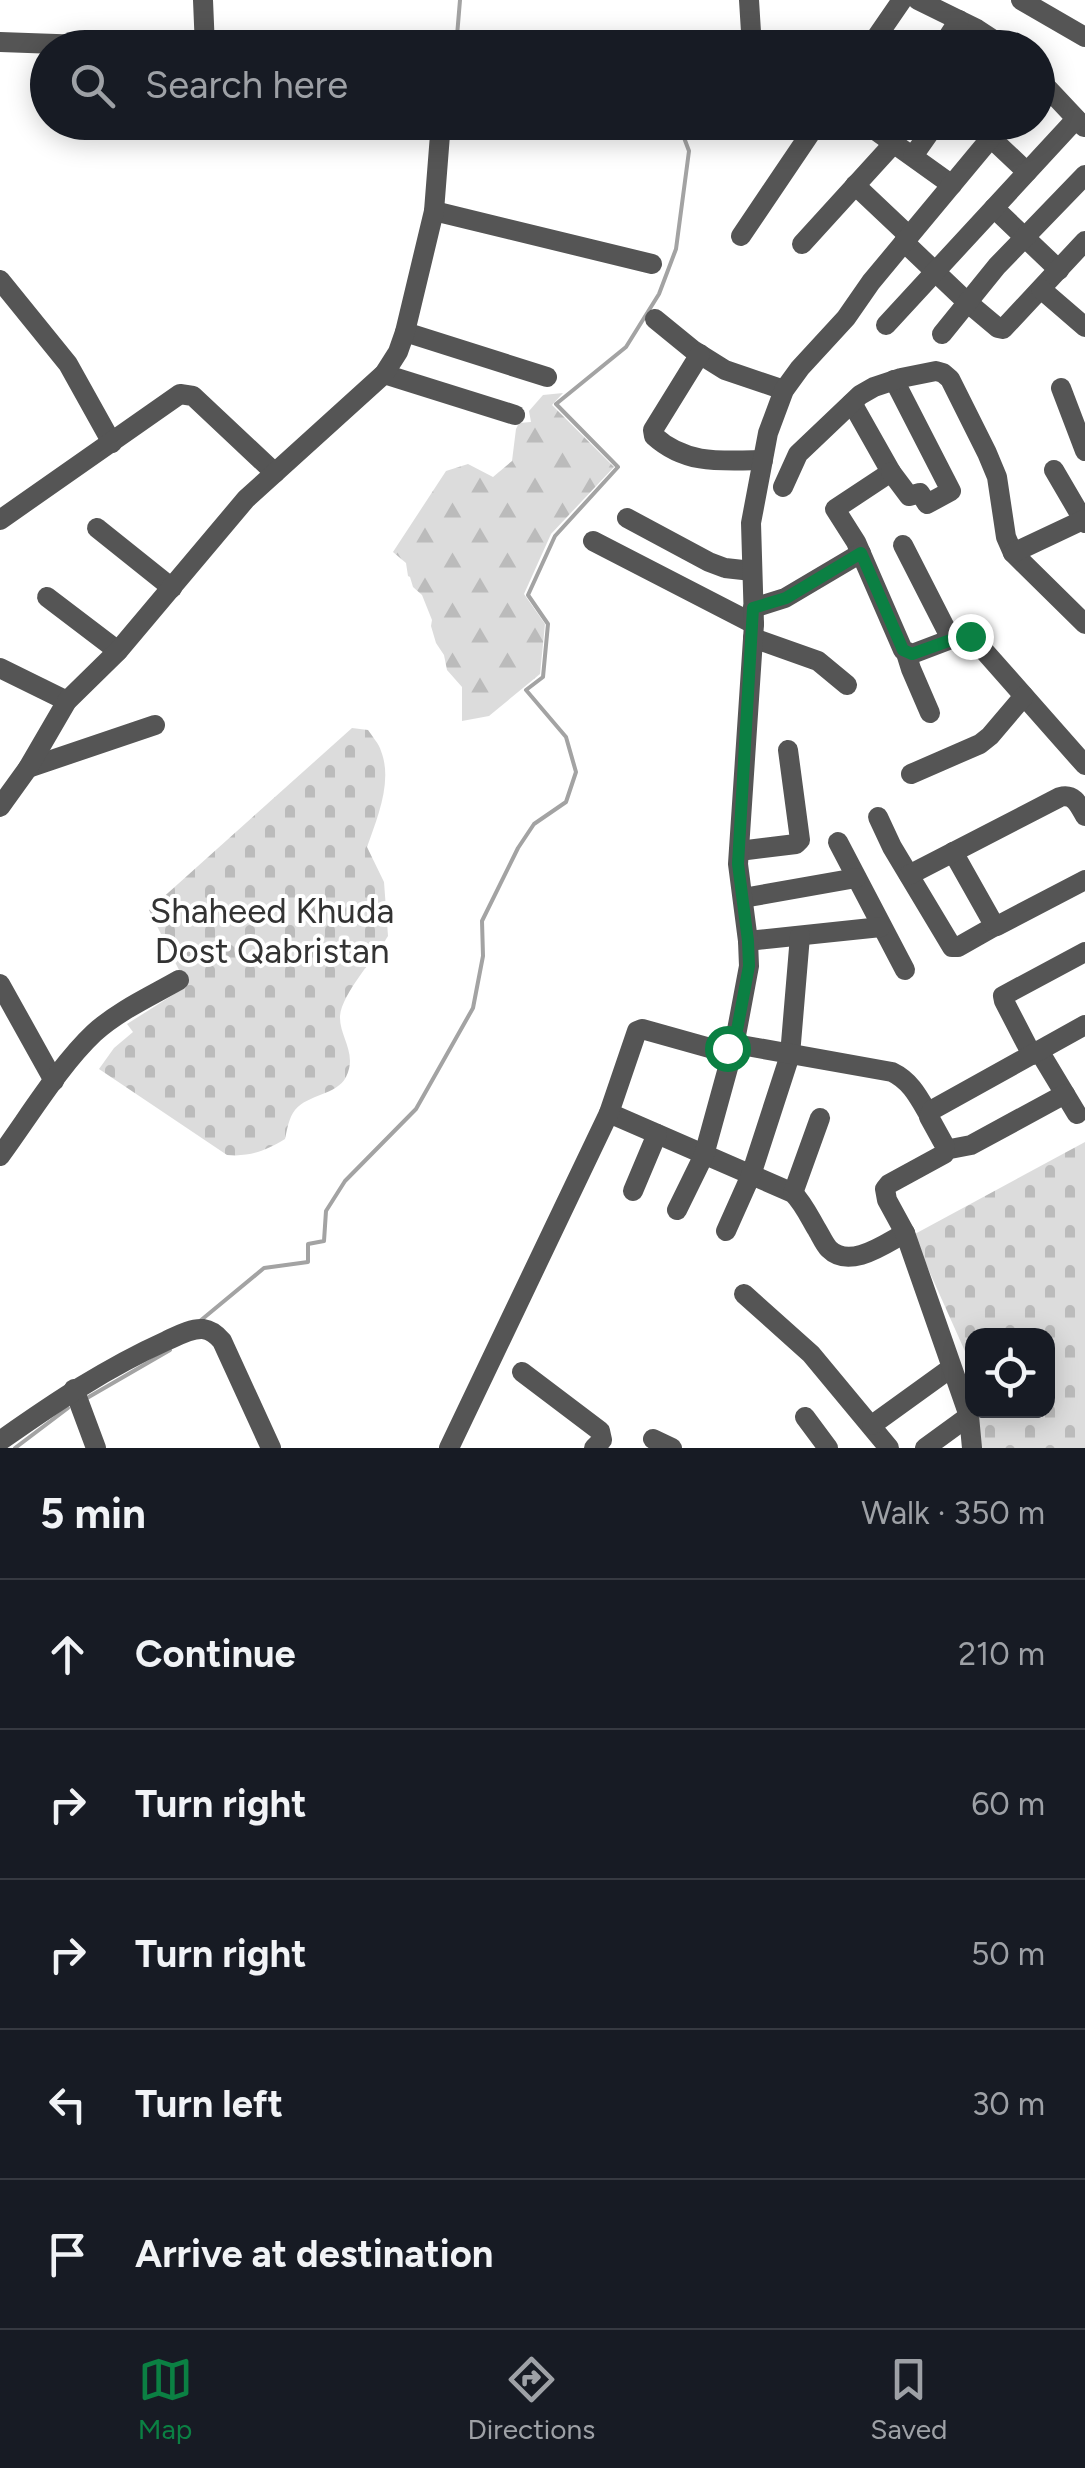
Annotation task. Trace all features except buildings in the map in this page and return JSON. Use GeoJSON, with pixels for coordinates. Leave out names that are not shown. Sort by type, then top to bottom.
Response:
{"type":"FeatureCollection","features":[{"type":"Feature","properties":{"kind":"street"},"geometry":{"type":"LineString","coordinates":[[203,0],[204,30]]}},
{"type":"Feature","properties":{"kind":"street"},"geometry":{"type":"LineString","coordinates":[[750,0],[751,30]]}},
{"type":"Feature","properties":{"kind":"street"},"geometry":{"type":"LineString","coordinates":[[881,30],[902,0]]}},
{"type":"Feature","properties":{"kind":"street"},"geometry":{"type":"LineString","coordinates":[[918,0],[942,5],[975,30]]}},
{"type":"Feature","properties":{"kind":"street"},"geometry":{"type":"LineString","coordinates":[[1021,0],[1085,37]]}},
{"type":"Feature","properties":{"kind":"street"},"geometry":{"type":"LineString","coordinates":[[953,30],[959,20]]}},
{"type":"Feature","properties":{"kind":"street"},"geometry":{"type":"LineString","coordinates":[[0,42],[30,43]]}},
{"type":"Feature","properties":{"kind":"street"},"geometry":{"type":"LineString","coordinates":[[886,324],[1027,172],[1081,124],[1055,97]]}},
{"type":"Feature","properties":{"kind":"street"},"geometry":{"type":"LineString","coordinates":[[28,768],[68,701],[118,651],[246,499],[384,374],[405,332],[434,211],[440,140]]}},
{"type":"Feature","properties":{"kind":"street"},"geometry":{"type":"LineString","coordinates":[[741,236],[806,140]]}},
{"type":"Feature","properties":{"kind":"street"},"geometry":{"type":"LineString","coordinates":[[802,244],[856,186],[885,140]]}},
{"type":"Feature","properties":{"kind":"street"},"geometry":{"type":"LineString","coordinates":[[896,140],[952,185]]}},
{"type":"Feature","properties":{"kind":"street"},"geometry":{"type":"LineString","coordinates":[[913,156],[925,140]]}},
{"type":"Feature","properties":{"kind":"street"},"geometry":{"type":"LineString","coordinates":[[676,1210],[704,1155],[734,1046],[749,966],[738,864],[753,623],[750,523],[768,433],[784,390],[800,368],[849,314],[989,140]]}},
{"type":"Feature","properties":{"kind":"street"},"geometry":{"type":"LineString","coordinates":[[1004,140],[1027,172]]}},
{"type":"Feature","properties":{"kind":"street"},"geometry":{"type":"LineString","coordinates":[[942,334],[1024,237],[1085,174]]}},
{"type":"Feature","properties":{"kind":"street"},"geometry":{"type":"LineString","coordinates":[[856,186],[936,271],[998,328],[1003,328],[1081,252]]}},
{"type":"Feature","properties":{"kind":"street"},"geometry":{"type":"LineString","coordinates":[[994,208],[1059,270]]}},
{"type":"Feature","properties":{"kind":"street"},"geometry":{"type":"LineString","coordinates":[[434,211],[652,264]]}},
{"type":"Feature","properties":{"kind":"street"},"geometry":{"type":"LineString","coordinates":[[0,280],[68,364],[112,443]]}},
{"type":"Feature","properties":{"kind":"street"},"geometry":{"type":"LineString","coordinates":[[1041,288],[1085,327]]}},
{"type":"Feature","properties":{"kind":"street"},"geometry":{"type":"LineString","coordinates":[[655,319],[725,370],[784,390]]}},
{"type":"Feature","properties":{"kind":"street"},"geometry":{"type":"LineString","coordinates":[[405,332],[547,377]]}},
{"type":"Feature","properties":{"kind":"street"},"geometry":{"type":"LineString","coordinates":[[700,354],[653,430],[654,436],[682,454],[706,461],[763,460]]}},
{"type":"Feature","properties":{"kind":"street"},"geometry":{"type":"LineString","coordinates":[[783,487],[798,454],[874,387],[936,371],[943,373],[987,453],[996,477],[1006,537],[1014,553],[1085,624]]}},
{"type":"Feature","properties":{"kind":"street"},"geometry":{"type":"LineString","coordinates":[[384,374],[515,415]]}},
{"type":"Feature","properties":{"kind":"street"},"geometry":{"type":"LineString","coordinates":[[852,403],[909,496],[919,492],[926,504],[951,491],[894,380]]}},
{"type":"Feature","properties":{"kind":"street"},"geometry":{"type":"LineString","coordinates":[[1062,388],[1085,451]]}},
{"type":"Feature","properties":{"kind":"street"},"geometry":{"type":"LineString","coordinates":[[0,520],[180,394],[193,396],[276,472]]}},
{"type":"Feature","properties":{"kind":"street"},"geometry":{"type":"LineString","coordinates":[[768,433],[798,454]]}},
{"type":"Feature","properties":{"kind":"street"},"geometry":{"type":"LineString","coordinates":[[1014,553],[1084,521],[1054,470]]}},
{"type":"Feature","properties":{"kind":"street"},"geometry":{"type":"LineString","coordinates":[[891,472],[835,509],[861,553],[930,713]]}},
{"type":"Feature","properties":{"kind":"street"},"geometry":{"type":"LineString","coordinates":[[627,518],[709,562],[752,571]]}},
{"type":"Feature","properties":{"kind":"street"},"geometry":{"type":"LineString","coordinates":[[97,528],[172,588]]}},
{"type":"Feature","properties":{"kind":"street"},"geometry":{"type":"LineString","coordinates":[[592,541],[753,623],[818,661],[847,685]]}},
{"type":"Feature","properties":{"kind":"street"},"geometry":{"type":"LineString","coordinates":[[903,545],[951,640]]}},
{"type":"Feature","properties":{"kind":"street"},"geometry":{"type":"LineString","coordinates":[[753,623],[786,598],[861,553]]}},
{"type":"Feature","properties":{"kind":"street"},"geometry":{"type":"LineString","coordinates":[[46,597],[118,651]]}},
{"type":"Feature","properties":{"kind":"street"},"geometry":{"type":"LineString","coordinates":[[906,654],[970,636],[1085,766],[1066,796],[908,874]]}},
{"type":"Feature","properties":{"kind":"street"},"geometry":{"type":"LineString","coordinates":[[0,668],[68,701]]}},
{"type":"Feature","properties":{"kind":"street"},"geometry":{"type":"LineString","coordinates":[[911,774],[980,744],[1024,696]]}},
{"type":"Feature","properties":{"kind":"street"},"geometry":{"type":"LineString","coordinates":[[0,807],[8,782],[28,768],[156,725]]}},
{"type":"Feature","properties":{"kind":"street"},"geometry":{"type":"LineString","coordinates":[[739,851],[796,844],[800,840],[788,750]]}},
{"type":"Feature","properties":{"kind":"street"},"geometry":{"type":"LineString","coordinates":[[1066,796],[1073,798],[1085,816]]}},
{"type":"Feature","properties":{"kind":"street"},"geometry":{"type":"LineString","coordinates":[[878,818],[954,948],[1085,880]]}},
{"type":"Feature","properties":{"kind":"street"},"geometry":{"type":"LineString","coordinates":[[838,842],[905,970]]}},
{"type":"Feature","properties":{"kind":"street"},"geometry":{"type":"LineString","coordinates":[[953,852],[994,926]]}},
{"type":"Feature","properties":{"kind":"street"},"geometry":{"type":"LineString","coordinates":[[742,898],[856,878]]}},
{"type":"Feature","properties":{"kind":"street"},"geometry":{"type":"LineString","coordinates":[[748,941],[881,927]]}},
{"type":"Feature","properties":{"kind":"street"},"geometry":{"type":"LineString","coordinates":[[726,1230],[751,1176],[790,1055],[800,936]]}},
{"type":"Feature","properties":{"kind":"street"},"geometry":{"type":"LineString","coordinates":[[1077,1114],[1004,996],[1085,952]]}},
{"type":"Feature","properties":{"kind":"street"},"geometry":{"type":"LineString","coordinates":[[0,1156],[92,1035],[179,980]]}},
{"type":"Feature","properties":{"kind":"street"},"geometry":{"type":"LineString","coordinates":[[0,984],[54,1082]]}},
{"type":"Feature","properties":{"kind":"street"},"geometry":{"type":"LineString","coordinates":[[929,1116],[932,1110],[1085,1025]]}},
{"type":"Feature","properties":{"kind":"street"},"geometry":{"type":"LineString","coordinates":[[449,1448],[609,1113],[637,1030],[642,1029],[717,1050],[740,1045],[892,1072],[910,1084],[945,1150],[885,1189],[905,1233],[965,1405]]}},
{"type":"Feature","properties":{"kind":"street"},"geometry":{"type":"LineString","coordinates":[[945,1150],[970,1144],[1065,1094]]}},
{"type":"Feature","properties":{"kind":"street"},"geometry":{"type":"LineString","coordinates":[[609,1113],[792,1194],[829,1250],[838,1254],[867,1253],[905,1233]]}},
{"type":"Feature","properties":{"kind":"street"},"geometry":{"type":"LineString","coordinates":[[792,1194],[820,1118]]}},
{"type":"Feature","properties":{"kind":"street"},"geometry":{"type":"LineString","coordinates":[[632,1192],[657,1134]]}},
{"type":"Feature","properties":{"kind":"street"},"geometry":{"type":"LineString","coordinates":[[744,1294],[811,1354],[889,1448]]}},
{"type":"Feature","properties":{"kind":"street"},"geometry":{"type":"LineString","coordinates":[[0,1441],[74,1389],[130,1357],[200,1329],[216,1334],[222,1341],[272,1448]]}},
{"type":"Feature","properties":{"kind":"street"},"geometry":{"type":"LineString","coordinates":[[872,1425],[951,1368]]}},
{"type":"Feature","properties":{"kind":"street"},"geometry":{"type":"LineString","coordinates":[[522,1372],[600,1431],[603,1436],[594,1448]]}},
{"type":"Feature","properties":{"kind":"street"},"geometry":{"type":"LineString","coordinates":[[74,1389],[96,1448]]}},
{"type":"Feature","properties":{"kind":"street"},"geometry":{"type":"LineString","coordinates":[[805,1417],[828,1448]]}},
{"type":"Feature","properties":{"kind":"street"},"geometry":{"type":"LineString","coordinates":[[925,1448],[966,1418]]}},
{"type":"Feature","properties":{"kind":"street"},"geometry":{"type":"LineString","coordinates":[[969,1418],[972,1448]]}},
{"type":"Feature","properties":{"kind":"green space"},"geometry":{"type":"Polygon","coordinates":[[[563,393],[552,405],[614,467],[551,534],[524,594],[545,624],[540,674],[489,716],[462,721],[462,687],[447,670],[432,620],[422,595],[413,587],[406,563],[393,552],[446,471],[468,464],[493,477],[512,461],[516,429],[519,423],[531,422],[529,411],[543,395],[563,393]]]}},
{"type":"Feature","properties":{"kind":"green space","name":"Shaheed Khuda Dost Qabristan"},"geometry":{"type":"Polygon","coordinates":[[[352,728],[368,730],[384,763],[382,800],[367,847],[384,882],[388,936],[342,1007],[340,1024],[350,1060],[342,1083],[295,1110],[285,1139],[257,1152],[227,1155],[99,1069],[114,1048],[133,1032],[127,1024],[187,986],[149,910],[352,728]]]}},
{"type":"Feature","properties":{"kind":"green space"},"geometry":{"type":"Polygon","coordinates":[[[1085,1142],[1085,1448],[978,1448],[979,1418],[1055,1418],[1055,1328],[965,1328],[965,1351],[913,1235],[1085,1142]]]}},
{"type":"Feature","properties":{"kind":"waterway"},"geometry":{"type":"LineString","coordinates":[[458,30],[460,0]]}},
{"type":"Feature","properties":{"kind":"waterway"},"geometry":{"type":"LineString","coordinates":[[200,1321],[264,1268],[308,1262],[308,1244],[324,1241],[326,1211],[345,1181],[416,1109],[473,1008],[483,956],[482,921],[518,848],[534,824],[566,802],[576,772],[566,737],[526,690],[543,677],[548,624],[528,595],[555,536],[618,467],[556,404],[626,347],[659,294],[676,249],[689,151],[685,140]]}},
{"type":"Feature","properties":{"kind":"waterway"},"geometry":{"type":"LineString","coordinates":[[87,1398],[170,1350]]}},
{"type":"Feature","properties":{"kind":"waterway"},"geometry":{"type":"LineString","coordinates":[[15,1448],[68,1408]]}},
{"type":"Feature","properties":{"kind":"route"},"geometry":{"type":"LineString","coordinates":[[727,1048],[734,1046],[749,966],[738,864],[753,608],[786,598],[861,553],[906,654],[970,636]]}}]}
